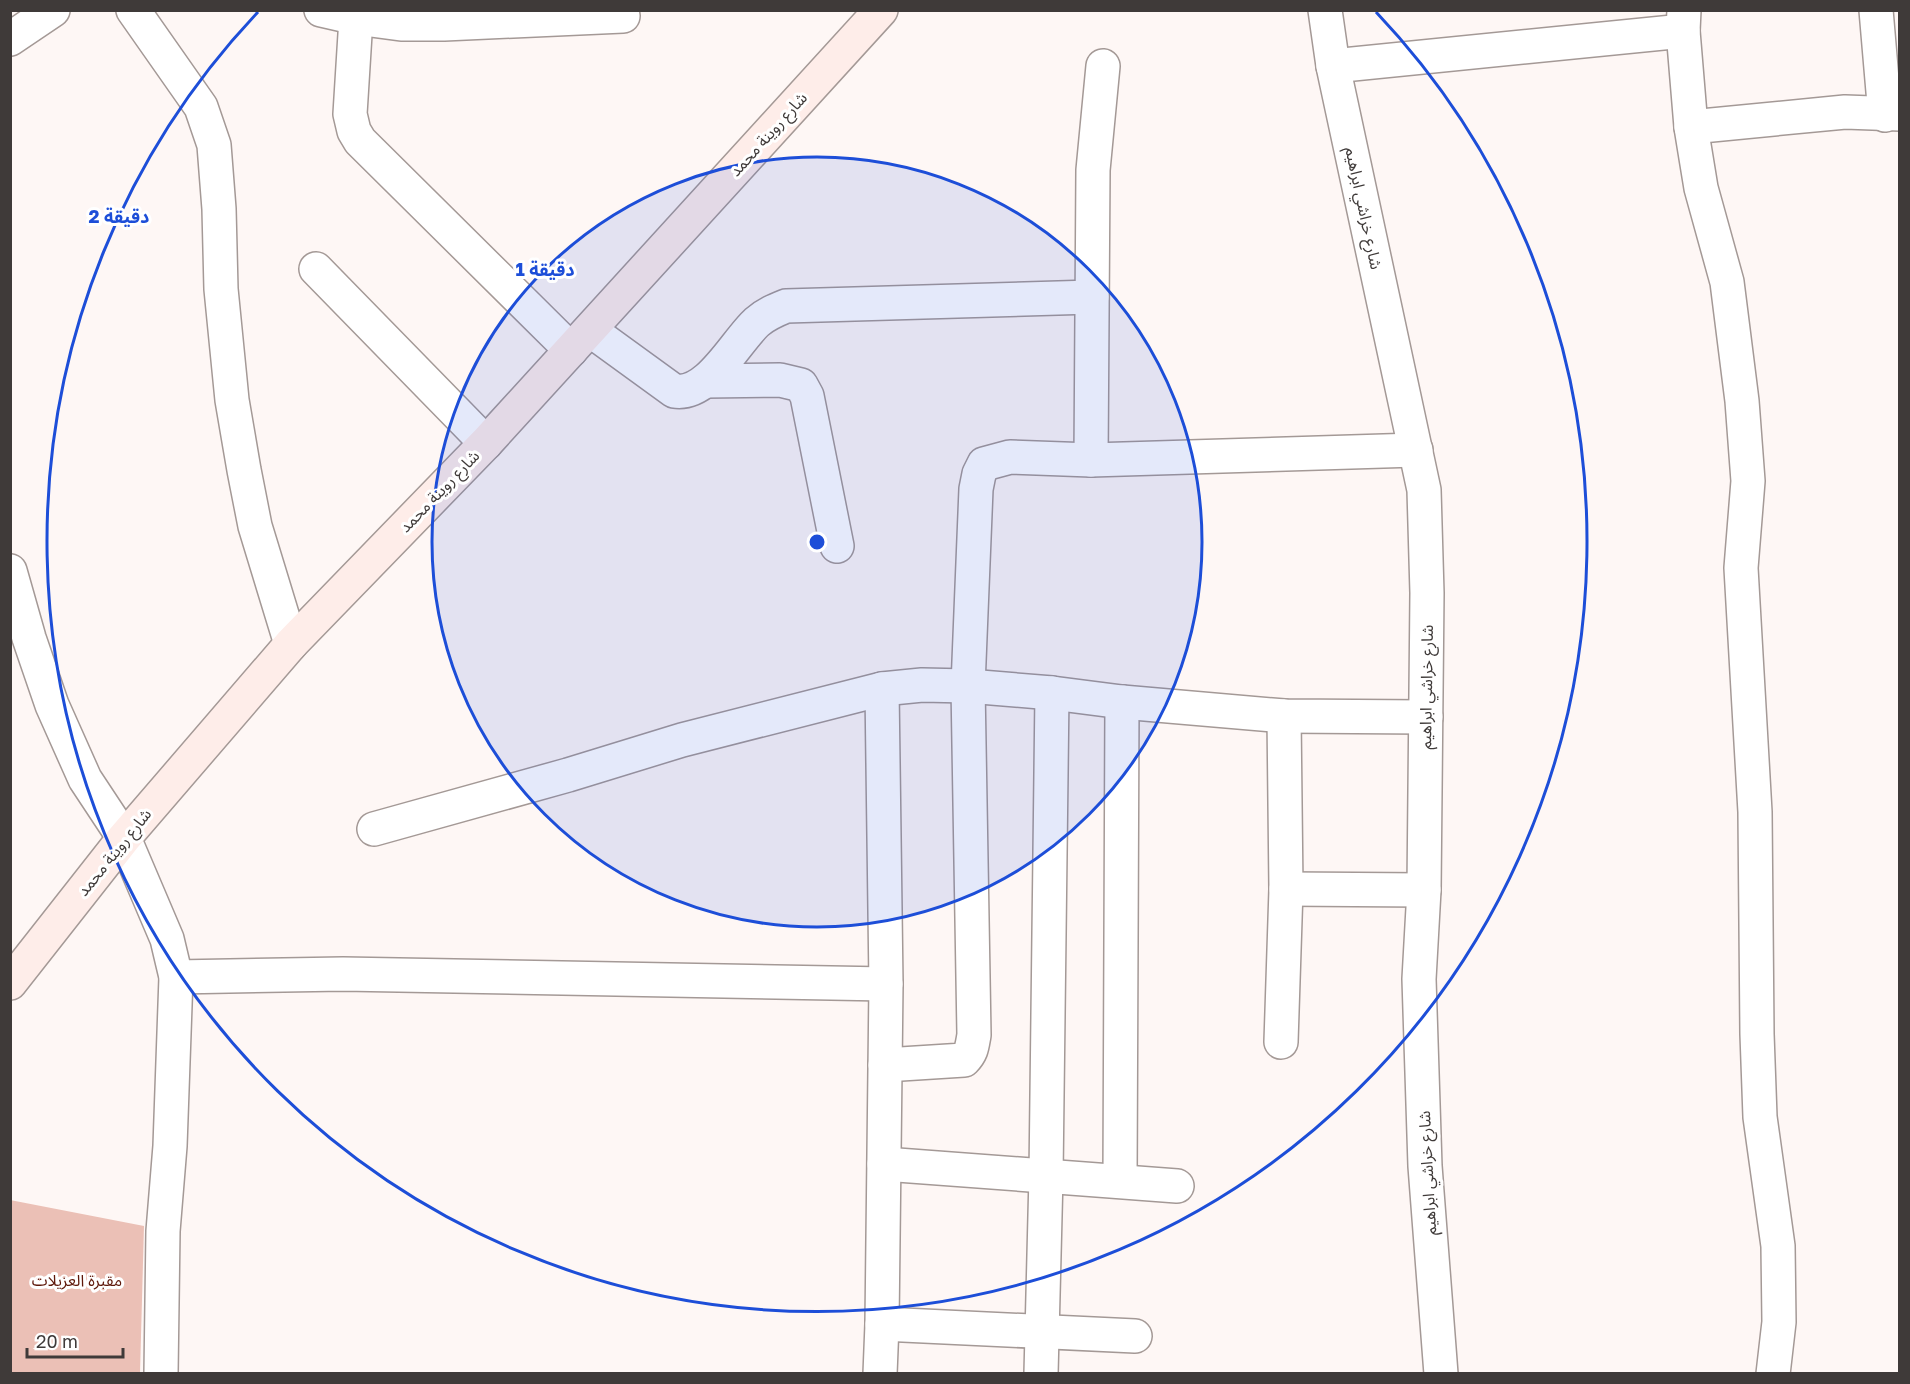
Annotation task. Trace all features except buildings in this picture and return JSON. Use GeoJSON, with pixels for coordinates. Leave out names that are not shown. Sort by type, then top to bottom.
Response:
{"type":"FeatureCollection","features":[{"type":"Feature","properties":{"kind":"main road","name":"شارع روينة محمد"},"geometry":{"type":"LineString","coordinates":[[10,984],[124,838],[291,644],[486,443],[881,10]]}},
{"type":"Feature","properties":{"kind":"street"},"geometry":{"type":"LineString","coordinates":[[10,39],[53,10]]}},
{"type":"Feature","properties":{"kind":"street"},"geometry":{"type":"LineString","coordinates":[[133,10],[201,107],[214,145],[219,209],[221,289],[232,400],[255,526],[291,644]]}},
{"type":"Feature","properties":{"kind":"street"},"geometry":{"type":"LineString","coordinates":[[321,10],[356,18],[401,24],[623,16]]}},
{"type":"Feature","properties":{"kind":"street","name":"شارع خراشي ابراهيم"},"geometry":{"type":"LineString","coordinates":[[1325,10],[1333,66],[1424,490],[1426,717],[1424,890],[1419,979],[1425,1166],[1441,1374]]}},
{"type":"Feature","properties":{"kind":"street"},"geometry":{"type":"LineString","coordinates":[[1691,127],[1845,112],[1892,114],[1876,10]]}},
{"type":"Feature","properties":{"kind":"street"},"geometry":{"type":"LineString","coordinates":[[356,18],[350,114],[354,130],[360,141],[581,340],[674,391],[693,390],[706,381],[758,321],[786,306],[1092,297]]}},
{"type":"Feature","properties":{"kind":"street"},"geometry":{"type":"LineString","coordinates":[[1333,66],[1683,21],[1691,127],[1701,188],[1727,282],[1742,401],[1748,481],[1741,568],[1755,812],[1760,1117],[1778,1246],[1779,1322],[1773,1374]]}},
{"type":"Feature","properties":{"kind":"street"},"geometry":{"type":"LineString","coordinates":[[1091,460],[1093,171],[1103,66]]}},
{"type":"Feature","properties":{"kind":"street"},"geometry":{"type":"LineString","coordinates":[[316,269],[486,443]]}},
{"type":"Feature","properties":{"kind":"street"},"geometry":{"type":"LineString","coordinates":[[706,381],[780,380],[801,385],[807,396],[837,546]]}},
{"type":"Feature","properties":{"kind":"street"},"geometry":{"type":"LineString","coordinates":[[885,1065],[964,1060],[971,1052],[974,1035],[968,686],[976,489],[984,464],[1010,457],[1091,460],[1416,450]]}},
{"type":"Feature","properties":{"kind":"street"},"geometry":{"type":"LineString","coordinates":[[10,571],[51,705],[85,779],[124,838],[167,939],[176,977],[170,1146],[163,1231],[161,1374]]}},
{"type":"Feature","properties":{"kind":"street"},"geometry":{"type":"LineString","coordinates":[[374,829],[568,775],[682,740],[882,689],[922,685],[968,686],[1284,716],[1426,717]]}},
{"type":"Feature","properties":{"kind":"street"},"geometry":{"type":"LineString","coordinates":[[879,1374],[882,1324],[886,984],[882,689]]}},
{"type":"Feature","properties":{"kind":"street"},"geometry":{"type":"LineString","coordinates":[[1041,1374],[1046,1176],[1052,693]]}},
{"type":"Feature","properties":{"kind":"street"},"geometry":{"type":"LineString","coordinates":[[1120,1181],[1122,702]]}},
{"type":"Feature","properties":{"kind":"street"},"geometry":{"type":"LineString","coordinates":[[1281,1042],[1286,889],[1284,716]]}},
{"type":"Feature","properties":{"kind":"street"},"geometry":{"type":"LineString","coordinates":[[1286,889],[1424,890]]}},
{"type":"Feature","properties":{"kind":"street"},"geometry":{"type":"LineString","coordinates":[[176,977],[343,974],[886,984]]}},
{"type":"Feature","properties":{"kind":"street"},"geometry":{"type":"LineString","coordinates":[[884,1164],[1177,1186]]}},
{"type":"Feature","properties":{"kind":"street"},"geometry":{"type":"LineString","coordinates":[[882,1324],[1135,1336]]}},
{"type":"Feature","properties":{"kind":"green space","name":"مقبرة العزيلات"},"geometry":{"type":"Polygon","coordinates":[[[10,1200],[144,1226],[140,1373],[11,1373],[10,1200]]]}}]}
